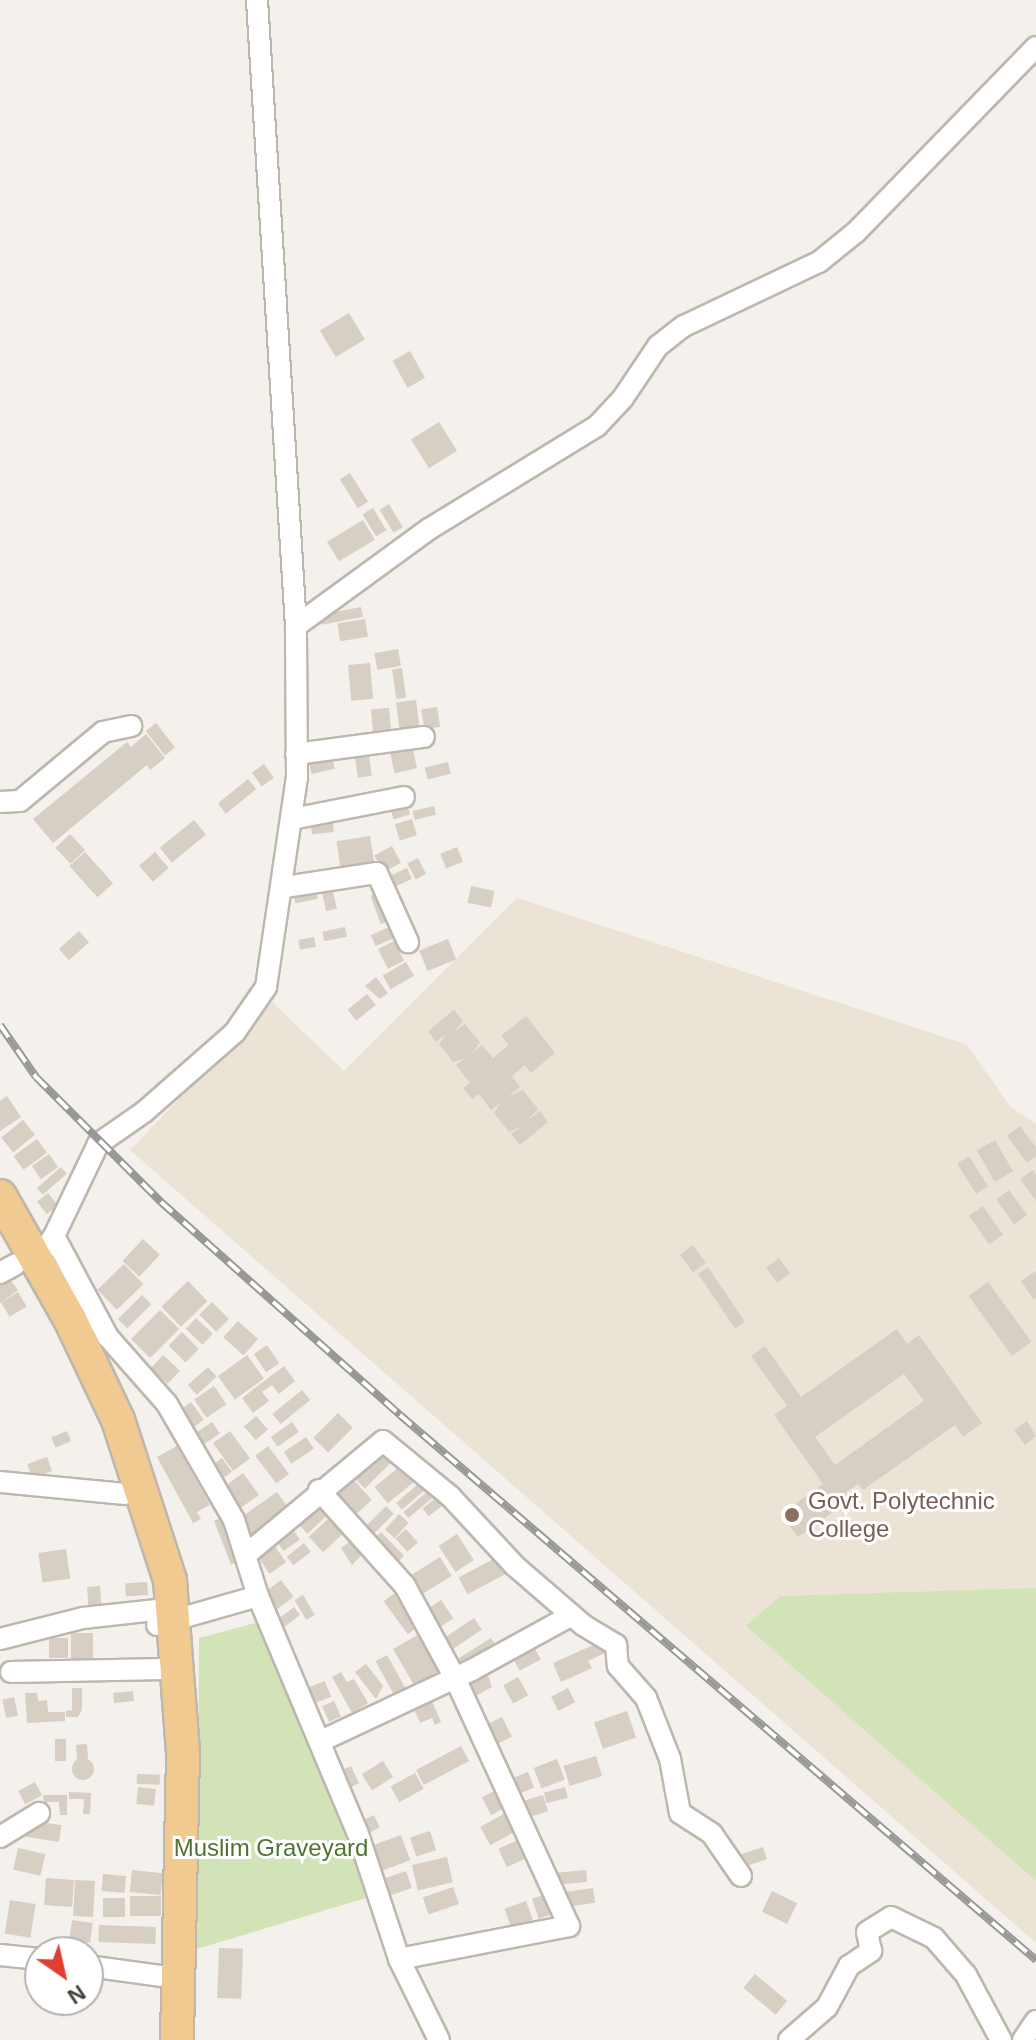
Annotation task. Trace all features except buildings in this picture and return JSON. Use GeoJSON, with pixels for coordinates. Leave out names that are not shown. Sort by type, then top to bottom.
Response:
{"type":"FeatureCollection","features":[{"type":"Feature","properties":{"kind":"highway"},"geometry":{"type":"LineString","coordinates":[[0,1196],[21,1254],[87,1400],[125,1494],[162,1619],[183,1753],[177,2040]]}},
{"type":"Feature","properties":{"kind":"highway"},"geometry":{"type":"LineString","coordinates":[[21,1254],[118,1420],[170,1580],[162,1619],[159,2040]]}},
{"type":"Feature","properties":{"kind":"street"},"geometry":{"type":"LineString","coordinates":[[257,0],[296,626],[296,754],[285,887],[266,987],[235,1032],[144,1112],[98,1144],[21,1254],[108,1337],[167,1404],[248,1553],[258,1596],[321,1741],[399,1959],[439,2040]]}},
{"type":"Feature","properties":{"kind":"street"},"geometry":{"type":"LineString","coordinates":[[296,626],[429,529],[597,426],[623,398],[658,346],[684,326],[819,262],[856,232],[1036,47]]}},
{"type":"Feature","properties":{"kind":"street"},"geometry":{"type":"LineString","coordinates":[[0,802],[20,801],[103,732],[131,726]]}},
{"type":"Feature","properties":{"kind":"street"},"geometry":{"type":"LineString","coordinates":[[296,754],[424,737]]}},
{"type":"Feature","properties":{"kind":"street"},"geometry":{"type":"LineString","coordinates":[[292,819],[404,797]]}},
{"type":"Feature","properties":{"kind":"street"},"geometry":{"type":"LineString","coordinates":[[285,887],[377,873],[408,942]]}},
{"type":"Feature","properties":{"kind":"street"},"geometry":{"type":"LineString","coordinates":[[248,1553],[319,1490],[383,1441],[450,1496],[515,1566],[572,1615],[616,1645],[618,1666],[646,1698],[670,1759],[680,1813],[712,1834],[741,1876]]}},
{"type":"Feature","properties":{"kind":"street"},"geometry":{"type":"LineString","coordinates":[[0,1482],[125,1494]]}},
{"type":"Feature","properties":{"kind":"street"},"geometry":{"type":"LineString","coordinates":[[319,1490],[405,1586],[455,1678],[569,1926],[399,1959]]}},
{"type":"Feature","properties":{"kind":"street"},"geometry":{"type":"LineString","coordinates":[[0,1639],[83,1618],[162,1619],[258,1596]]}},
{"type":"Feature","properties":{"kind":"street"},"geometry":{"type":"LineString","coordinates":[[321,1741],[455,1678],[572,1615]]}},
{"type":"Feature","properties":{"kind":"street"},"geometry":{"type":"LineString","coordinates":[[11,1672],[164,1669]]}},
{"type":"Feature","properties":{"kind":"street"},"geometry":{"type":"LineString","coordinates":[[0,1837],[39,1813]]}},
{"type":"Feature","properties":{"kind":"street"},"geometry":{"type":"LineString","coordinates":[[789,2040],[827,2007],[849,1966],[871,1951],[867,1932],[891,1917],[934,1938],[966,1975],[1001,2040]]}},
{"type":"Feature","properties":{"kind":"street"},"geometry":{"type":"LineString","coordinates":[[0,1955],[24,1957]]}},
{"type":"Feature","properties":{"kind":"street"},"geometry":{"type":"LineString","coordinates":[[104,1968],[161,1976]]}},
{"type":"Feature","properties":{"kind":"street"},"geometry":{"type":"LineString","coordinates":[[1023,2040],[1036,2021]]}},
{"type":"Feature","properties":{"kind":"shaded area","name":"Govt. Polytechnic College"},"geometry":{"type":"Polygon","coordinates":[[[517,898],[966,1044],[1011,1107],[1036,1124],[1036,1943],[130,1150],[272,1002],[344,1071],[517,898]]]}},
{"type":"Feature","properties":{"kind":"green space"},"geometry":{"type":"Polygon","coordinates":[[[1036,1588],[1036,1881],[746,1626],[780,1596],[1036,1588]]]}},
{"type":"Feature","properties":{"kind":"green space","name":"Muslim Graveyard"},"geometry":{"type":"Polygon","coordinates":[[[263,1621],[369,1897],[197,1949],[199,1638],[263,1621]]]}},
{"type":"Feature","properties":{"kind":"railway"},"geometry":{"type":"LineString","coordinates":[[0,1025],[36,1077],[161,1202],[400,1415],[1036,1960]]}},
{"type":"Feature","properties":{"kind":"place","name":"Govt. Polytechnic College"},"geometry":{"type":"Point","coordinates":[792,1515]}}]}
